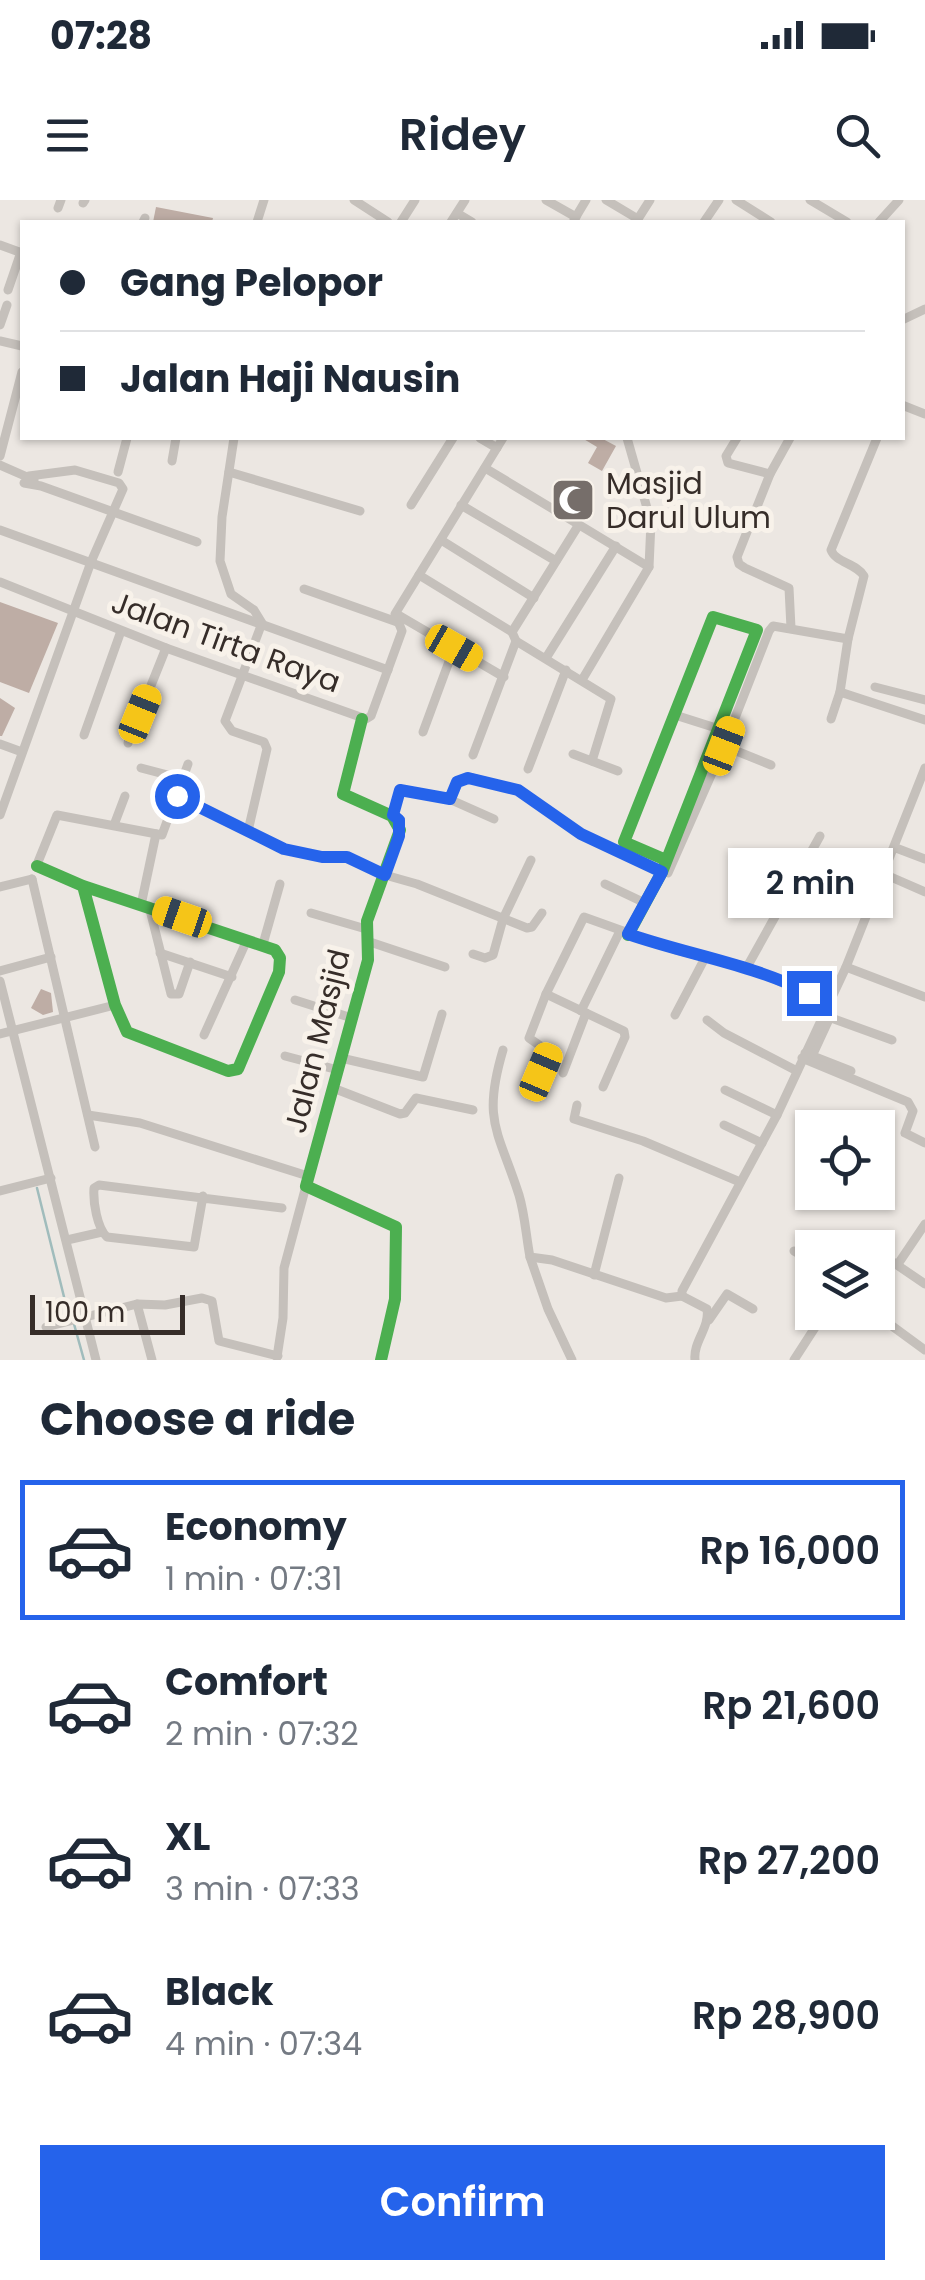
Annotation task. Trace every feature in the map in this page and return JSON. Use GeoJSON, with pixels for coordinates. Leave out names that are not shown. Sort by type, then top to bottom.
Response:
{"type":"FeatureCollection","features":[{"type":"Feature","properties":{"kind":"street"},"geometry":{"type":"LineString","coordinates":[[354,200],[385,220]]}},
{"type":"Feature","properties":{"kind":"street"},"geometry":{"type":"LineString","coordinates":[[454,218],[465,200]]}},
{"type":"Feature","properties":{"kind":"street"},"geometry":{"type":"LineString","coordinates":[[546,200],[574,220],[586,200]]}},
{"type":"Feature","properties":{"kind":"street"},"geometry":{"type":"LineString","coordinates":[[606,200],[636,220]]}},
{"type":"Feature","properties":{"kind":"street"},"geometry":{"type":"LineString","coordinates":[[736,200],[768,220]]}},
{"type":"Feature","properties":{"kind":"street"},"geometry":{"type":"LineString","coordinates":[[810,200],[844,220]]}},
{"type":"Feature","properties":{"kind":"street"},"geometry":{"type":"LineString","coordinates":[[881,220],[899,200]]}},
{"type":"Feature","properties":{"kind":"street"},"geometry":{"type":"LineString","coordinates":[[8,290],[20,258]]}},
{"type":"Feature","properties":{"kind":"street"},"geometry":{"type":"LineString","coordinates":[[0,325],[7,305]]}},
{"type":"Feature","properties":{"kind":"street"},"geometry":{"type":"LineString","coordinates":[[0,456],[20,380]]}},
{"type":"Feature","properties":{"kind":"street"},"geometry":{"type":"LineString","coordinates":[[118,472],[124,440]]}},
{"type":"Feature","properties":{"kind":"street"},"geometry":{"type":"LineString","coordinates":[[172,461],[176,440]]}},
{"type":"Feature","properties":{"kind":"street"},"geometry":{"type":"LineString","coordinates":[[234,440],[219,541],[220,561],[231,594],[254,610],[262,622]]}},
{"type":"Feature","properties":{"kind":"street"},"geometry":{"type":"LineString","coordinates":[[411,504],[452,440]]}},
{"type":"Feature","properties":{"kind":"street"},"geometry":{"type":"LineString","coordinates":[[483,440],[497,448]]}},
{"type":"Feature","properties":{"kind":"street"},"geometry":{"type":"LineString","coordinates":[[494,819],[450,799],[403,788],[393,815],[353,802],[343,794],[362,718],[371,716],[402,632],[398,619],[419,575],[503,440]]}},
{"type":"Feature","properties":{"kind":"street"},"geometry":{"type":"LineString","coordinates":[[582,680],[649,567],[651,522],[628,440]]}},
{"type":"Feature","properties":{"kind":"street"},"geometry":{"type":"LineString","coordinates":[[736,440],[726,456],[728,463],[770,474]]}},
{"type":"Feature","properties":{"kind":"street"},"geometry":{"type":"LineString","coordinates":[[789,440],[770,474],[738,556],[739,564],[745,568],[789,588],[791,628]]}},
{"type":"Feature","properties":{"kind":"street"},"geometry":{"type":"LineString","coordinates":[[830,720],[840,692],[864,576],[836,558],[831,550],[876,440]]}},
{"type":"Feature","properties":{"kind":"street"},"geometry":{"type":"LineString","coordinates":[[0,465],[41,486],[197,542]]}},
{"type":"Feature","properties":{"kind":"street"},"geometry":{"type":"LineString","coordinates":[[485,468],[649,567]]}},
{"type":"Feature","properties":{"kind":"street"},"geometry":{"type":"LineString","coordinates":[[0,816],[91,562],[123,488],[75,470],[26,480]]}},
{"type":"Feature","properties":{"kind":"street"},"geometry":{"type":"LineString","coordinates":[[229,472],[360,511]]}},
{"type":"Feature","properties":{"kind":"street"},"geometry":{"type":"LineString","coordinates":[[461,505],[556,561]]}},
{"type":"Feature","properties":{"kind":"street"},"geometry":{"type":"LineString","coordinates":[[474,755],[504,677],[514,637],[578,526]]}},
{"type":"Feature","properties":{"kind":"street"},"geometry":{"type":"LineString","coordinates":[[0,530],[388,670]]}},
{"type":"Feature","properties":{"kind":"street"},"geometry":{"type":"LineString","coordinates":[[440,540],[534,598]]}},
{"type":"Feature","properties":{"kind":"street"},"geometry":{"type":"LineString","coordinates":[[546,658],[616,546]]}},
{"type":"Feature","properties":{"kind":"street"},"geometry":{"type":"LineString","coordinates":[[419,575],[611,699],[592,760]]}},
{"type":"Feature","properties":{"kind":"street","name":"Jalan Tirta Raya"},"geometry":{"type":"LineString","coordinates":[[0,582],[166,648],[362,718]]}},
{"type":"Feature","properties":{"kind":"street"},"geometry":{"type":"LineString","coordinates":[[304,589],[398,619],[504,677]]}},
{"type":"Feature","properties":{"kind":"street"},"geometry":{"type":"LineString","coordinates":[[563,1073],[583,1012],[664,866],[758,630],[714,617],[624,842],[664,866],[670,871],[768,631],[773,626],[791,628],[848,640]]}},
{"type":"Feature","properties":{"kind":"street"},"geometry":{"type":"LineString","coordinates":[[248,830],[267,749],[264,742],[232,731],[226,722],[262,622]]}},
{"type":"Feature","properties":{"kind":"street"},"geometry":{"type":"LineString","coordinates":[[84,735],[122,631]]}},
{"type":"Feature","properties":{"kind":"street"},"geometry":{"type":"LineString","coordinates":[[128,743],[166,648]]}},
{"type":"Feature","properties":{"kind":"street"},"geometry":{"type":"LineString","coordinates":[[423,732],[454,648]]}},
{"type":"Feature","properties":{"kind":"street"},"geometry":{"type":"LineString","coordinates":[[528,769],[566,670]]}},
{"type":"Feature","properties":{"kind":"street"},"geometry":{"type":"LineString","coordinates":[[875,687],[925,700]]}},
{"type":"Feature","properties":{"kind":"street"},"geometry":{"type":"LineString","coordinates":[[840,692],[925,720]]}},
{"type":"Feature","properties":{"kind":"street"},"geometry":{"type":"LineString","coordinates":[[674,715],[716,728]]}},
{"type":"Feature","properties":{"kind":"street"},"geometry":{"type":"LineString","coordinates":[[0,744],[22,752]]}},
{"type":"Feature","properties":{"kind":"street"},"geometry":{"type":"LineString","coordinates":[[724,746],[771,764]]}},
{"type":"Feature","properties":{"kind":"street"},"geometry":{"type":"LineString","coordinates":[[573,754],[618,771]]}},
{"type":"Feature","properties":{"kind":"street"},"geometry":{"type":"LineString","coordinates":[[95,1147],[34,872],[54,820],[62,814],[156,834],[166,832],[188,764]]}},
{"type":"Feature","properties":{"kind":"street"},"geometry":{"type":"LineString","coordinates":[[141,768],[183,779]]}},
{"type":"Feature","properties":{"kind":"street"},"geometry":{"type":"LineString","coordinates":[[682,1296],[826,1016],[925,768]]}},
{"type":"Feature","properties":{"kind":"street"},"geometry":{"type":"LineString","coordinates":[[450,799],[457,782],[468,778],[518,790],[581,834],[664,866]]}},
{"type":"Feature","properties":{"kind":"street"},"geometry":{"type":"LineString","coordinates":[[114,825],[125,796]]}},
{"type":"Feature","properties":{"kind":"street"},"geometry":{"type":"LineString","coordinates":[[177,796],[284,849],[322,857],[347,857],[529,928],[542,913]]}},
{"type":"Feature","properties":{"kind":"street","name":"Jalan Masjid"},"geometry":{"type":"LineString","coordinates":[[307,1181],[369,955],[367,935],[400,830],[399,820],[393,815]]}},
{"type":"Feature","properties":{"kind":"street"},"geometry":{"type":"LineString","coordinates":[[156,834],[145,905],[171,994],[182,990],[190,962]]}},
{"type":"Feature","properties":{"kind":"street"},"geometry":{"type":"LineString","coordinates":[[748,967],[820,836]]}},
{"type":"Feature","properties":{"kind":"street"},"geometry":{"type":"LineString","coordinates":[[896,848],[925,859]]}},
{"type":"Feature","properties":{"kind":"street"},"geometry":{"type":"LineString","coordinates":[[473,954],[485,958],[493,955],[503,919],[531,860]]}},
{"type":"Feature","properties":{"kind":"street"},"geometry":{"type":"LineString","coordinates":[[806,863],[875,897]]}},
{"type":"Feature","properties":{"kind":"street"},"geometry":{"type":"LineString","coordinates":[[0,887],[34,872],[82,886],[145,905],[278,952],[280,968],[238,1069],[228,1071],[127,1032],[115,1004],[82,886]]}},
{"type":"Feature","properties":{"kind":"street"},"geometry":{"type":"LineString","coordinates":[[884,874],[925,892]]}},
{"type":"Feature","properties":{"kind":"street"},"geometry":{"type":"LineString","coordinates":[[263,944],[280,884]]}},
{"type":"Feature","properties":{"kind":"street"},"geometry":{"type":"LineString","coordinates":[[605,884],[645,903]]}},
{"type":"Feature","properties":{"kind":"street"},"geometry":{"type":"LineString","coordinates":[[311,913],[446,968]]}},
{"type":"Feature","properties":{"kind":"street"},"geometry":{"type":"LineString","coordinates":[[534,1091],[550,1052],[529,1038],[581,918],[676,950],[748,967],[828,1003]]}},
{"type":"Feature","properties":{"kind":"street"},"geometry":{"type":"LineString","coordinates":[[204,1034],[247,940]]}},
{"type":"Feature","properties":{"kind":"street"},"geometry":{"type":"LineString","coordinates":[[160,953],[232,977]]}},
{"type":"Feature","properties":{"kind":"street"},"geometry":{"type":"LineString","coordinates":[[675,1015],[706,956]]}},
{"type":"Feature","properties":{"kind":"street"},"geometry":{"type":"LineString","coordinates":[[0,970],[51,957]]}},
{"type":"Feature","properties":{"kind":"street"},"geometry":{"type":"LineString","coordinates":[[846,967],[925,997]]}},
{"type":"Feature","properties":{"kind":"street"},"geometry":{"type":"LineString","coordinates":[[0,981],[42,1180],[67,1240],[77,1318],[96,1360]]}},
{"type":"Feature","properties":{"kind":"street"},"geometry":{"type":"LineString","coordinates":[[546,994],[625,1034],[604,1087]]}},
{"type":"Feature","properties":{"kind":"street"},"geometry":{"type":"LineString","coordinates":[[295,1000],[352,1018]]}},
{"type":"Feature","properties":{"kind":"street"},"geometry":{"type":"LineString","coordinates":[[0,1034],[115,1004]]}},
{"type":"Feature","properties":{"kind":"street"},"geometry":{"type":"LineString","coordinates":[[284,1056],[423,1077],[442,1014]]}},
{"type":"Feature","properties":{"kind":"street"},"geometry":{"type":"LineString","coordinates":[[826,1016],[892,1040]]}},
{"type":"Feature","properties":{"kind":"street"},"geometry":{"type":"LineString","coordinates":[[707,1020],[797,1072]]}},
{"type":"Feature","properties":{"kind":"street"},"geometry":{"type":"LineString","coordinates":[[502,1050],[491,1110],[499,1146],[519,1195],[530,1257],[572,1360]]}},
{"type":"Feature","properties":{"kind":"street"},"geometry":{"type":"LineString","coordinates":[[806,1056],[850,1071]]}},
{"type":"Feature","properties":{"kind":"street"},"geometry":{"type":"LineString","coordinates":[[806,1056],[908,1102],[914,1111],[904,1133],[925,1143]]}},
{"type":"Feature","properties":{"kind":"street"},"geometry":{"type":"LineString","coordinates":[[333,1088],[400,1114],[406,1113],[416,1098],[473,1110]]}},
{"type":"Feature","properties":{"kind":"street"},"geometry":{"type":"LineString","coordinates":[[725,1090],[777,1114]]}},
{"type":"Feature","properties":{"kind":"street"},"geometry":{"type":"LineString","coordinates":[[577,1105],[574,1119],[643,1141],[740,1182]]}},
{"type":"Feature","properties":{"kind":"street"},"geometry":{"type":"LineString","coordinates":[[88,1115],[140,1123],[307,1181],[396,1228],[395,1299],[380,1360]]}},
{"type":"Feature","properties":{"kind":"street"},"geometry":{"type":"LineString","coordinates":[[724,1125],[762,1143]]}},
{"type":"Feature","properties":{"kind":"street"},"geometry":{"type":"LineString","coordinates":[[594,1274],[619,1178]]}},
{"type":"Feature","properties":{"kind":"street"},"geometry":{"type":"LineString","coordinates":[[0,1191],[42,1180]]}},
{"type":"Feature","properties":{"kind":"street"},"geometry":{"type":"LineString","coordinates":[[46,1327],[137,1304],[210,1298],[220,1341],[277,1358],[284,1268],[307,1181]]}},
{"type":"Feature","properties":{"kind":"street"},"geometry":{"type":"LineString","coordinates":[[203,1196],[194,1247],[107,1237],[102,1232],[93,1195],[98,1185],[203,1196],[282,1208]]}},
{"type":"Feature","properties":{"kind":"street"},"geometry":{"type":"LineString","coordinates":[[898,1264],[925,1224]]}},
{"type":"Feature","properties":{"kind":"street"},"geometry":{"type":"LineString","coordinates":[[67,1240],[102,1232]]}},
{"type":"Feature","properties":{"kind":"street"},"geometry":{"type":"LineString","coordinates":[[530,1257],[666,1298],[682,1296],[707,1308],[709,1320]]}},
{"type":"Feature","properties":{"kind":"street"},"geometry":{"type":"LineString","coordinates":[[895,1262],[925,1284]]}},
{"type":"Feature","properties":{"kind":"street"},"geometry":{"type":"LineString","coordinates":[[695,1360],[694,1351],[709,1320],[727,1294],[752,1309]]}},
{"type":"Feature","properties":{"kind":"street"},"geometry":{"type":"LineString","coordinates":[[137,1304],[152,1360]]}},
{"type":"Feature","properties":{"kind":"street"},"geometry":{"type":"LineString","coordinates":[[895,1328],[925,1350]]}},
{"type":"Feature","properties":{"kind":"street"},"geometry":{"type":"LineString","coordinates":[[794,1360],[813,1330]]}},
{"type":"Feature","properties":{"kind":"building"},"geometry":{"type":"Polygon","coordinates":[[[156,207],[213,218],[212,220],[153,220],[156,207]]]}},
{"type":"Feature","properties":{"kind":"building"},"geometry":{"type":"Polygon","coordinates":[[[585,440],[605,440],[616,446],[602,471],[588,463],[597,447],[585,440]]]}},
{"type":"Feature","properties":{"kind":"building","name":"Masjid Darul Ulum"},"geometry":{"type":"Polygon","coordinates":[[[563,481],[593,490],[584,518],[556,501],[563,481]]]}},
{"type":"Feature","properties":{"kind":"building"},"geometry":{"type":"Polygon","coordinates":[[[0,602],[58,623],[29,693],[0,682],[0,602]]]}},
{"type":"Feature","properties":{"kind":"building"},"geometry":{"type":"Polygon","coordinates":[[[0,698],[15,708],[2,736],[0,736],[0,698]]]}},
{"type":"Feature","properties":{"kind":"building"},"geometry":{"type":"Polygon","coordinates":[[[41,989],[51,993],[53,1012],[43,1015],[31,1008],[41,989]]]}},
{"type":"Feature","properties":{"kind":"waterway"},"geometry":{"type":"LineString","coordinates":[[37,1188],[69,1317]]}},
{"type":"Feature","properties":{"kind":"waterway"},"geometry":{"type":"LineString","coordinates":[[74,1324],[84,1360]]}},
{"type":"Feature","properties":{"kind":"traffic: fast"},"geometry":{"type":"LineString","coordinates":[[628,935],[662,872],[757,630],[713,617],[624,842],[666,860]]}},
{"type":"Feature","properties":{"kind":"traffic: fast"},"geometry":{"type":"LineString","coordinates":[[362,719],[343,794],[392,816],[400,830],[367,921],[368,960],[306,1186],[396,1227],[395,1299],[381,1360]]}},
{"type":"Feature","properties":{"kind":"traffic: fast"},"geometry":{"type":"LineString","coordinates":[[37,866],[83,886],[275,950],[280,958],[279,972],[238,1069],[228,1071],[127,1032],[115,1005],[83,886]]}},
{"type":"Feature","properties":{"kind":"place","name":"Masjid Darul Ulum"},"geometry":{"type":"Point","coordinates":[573,500]}},
{"type":"Feature","properties":{"kind":"route"},"geometry":{"type":"LineString","coordinates":[[177,796],[284,849],[328,858],[347,857],[385,875],[400,830],[399,820],[393,815],[403,788],[450,799],[457,782],[468,778],[518,790],[581,834],[662,872],[628,934],[748,967],[809,993]]}}]}
